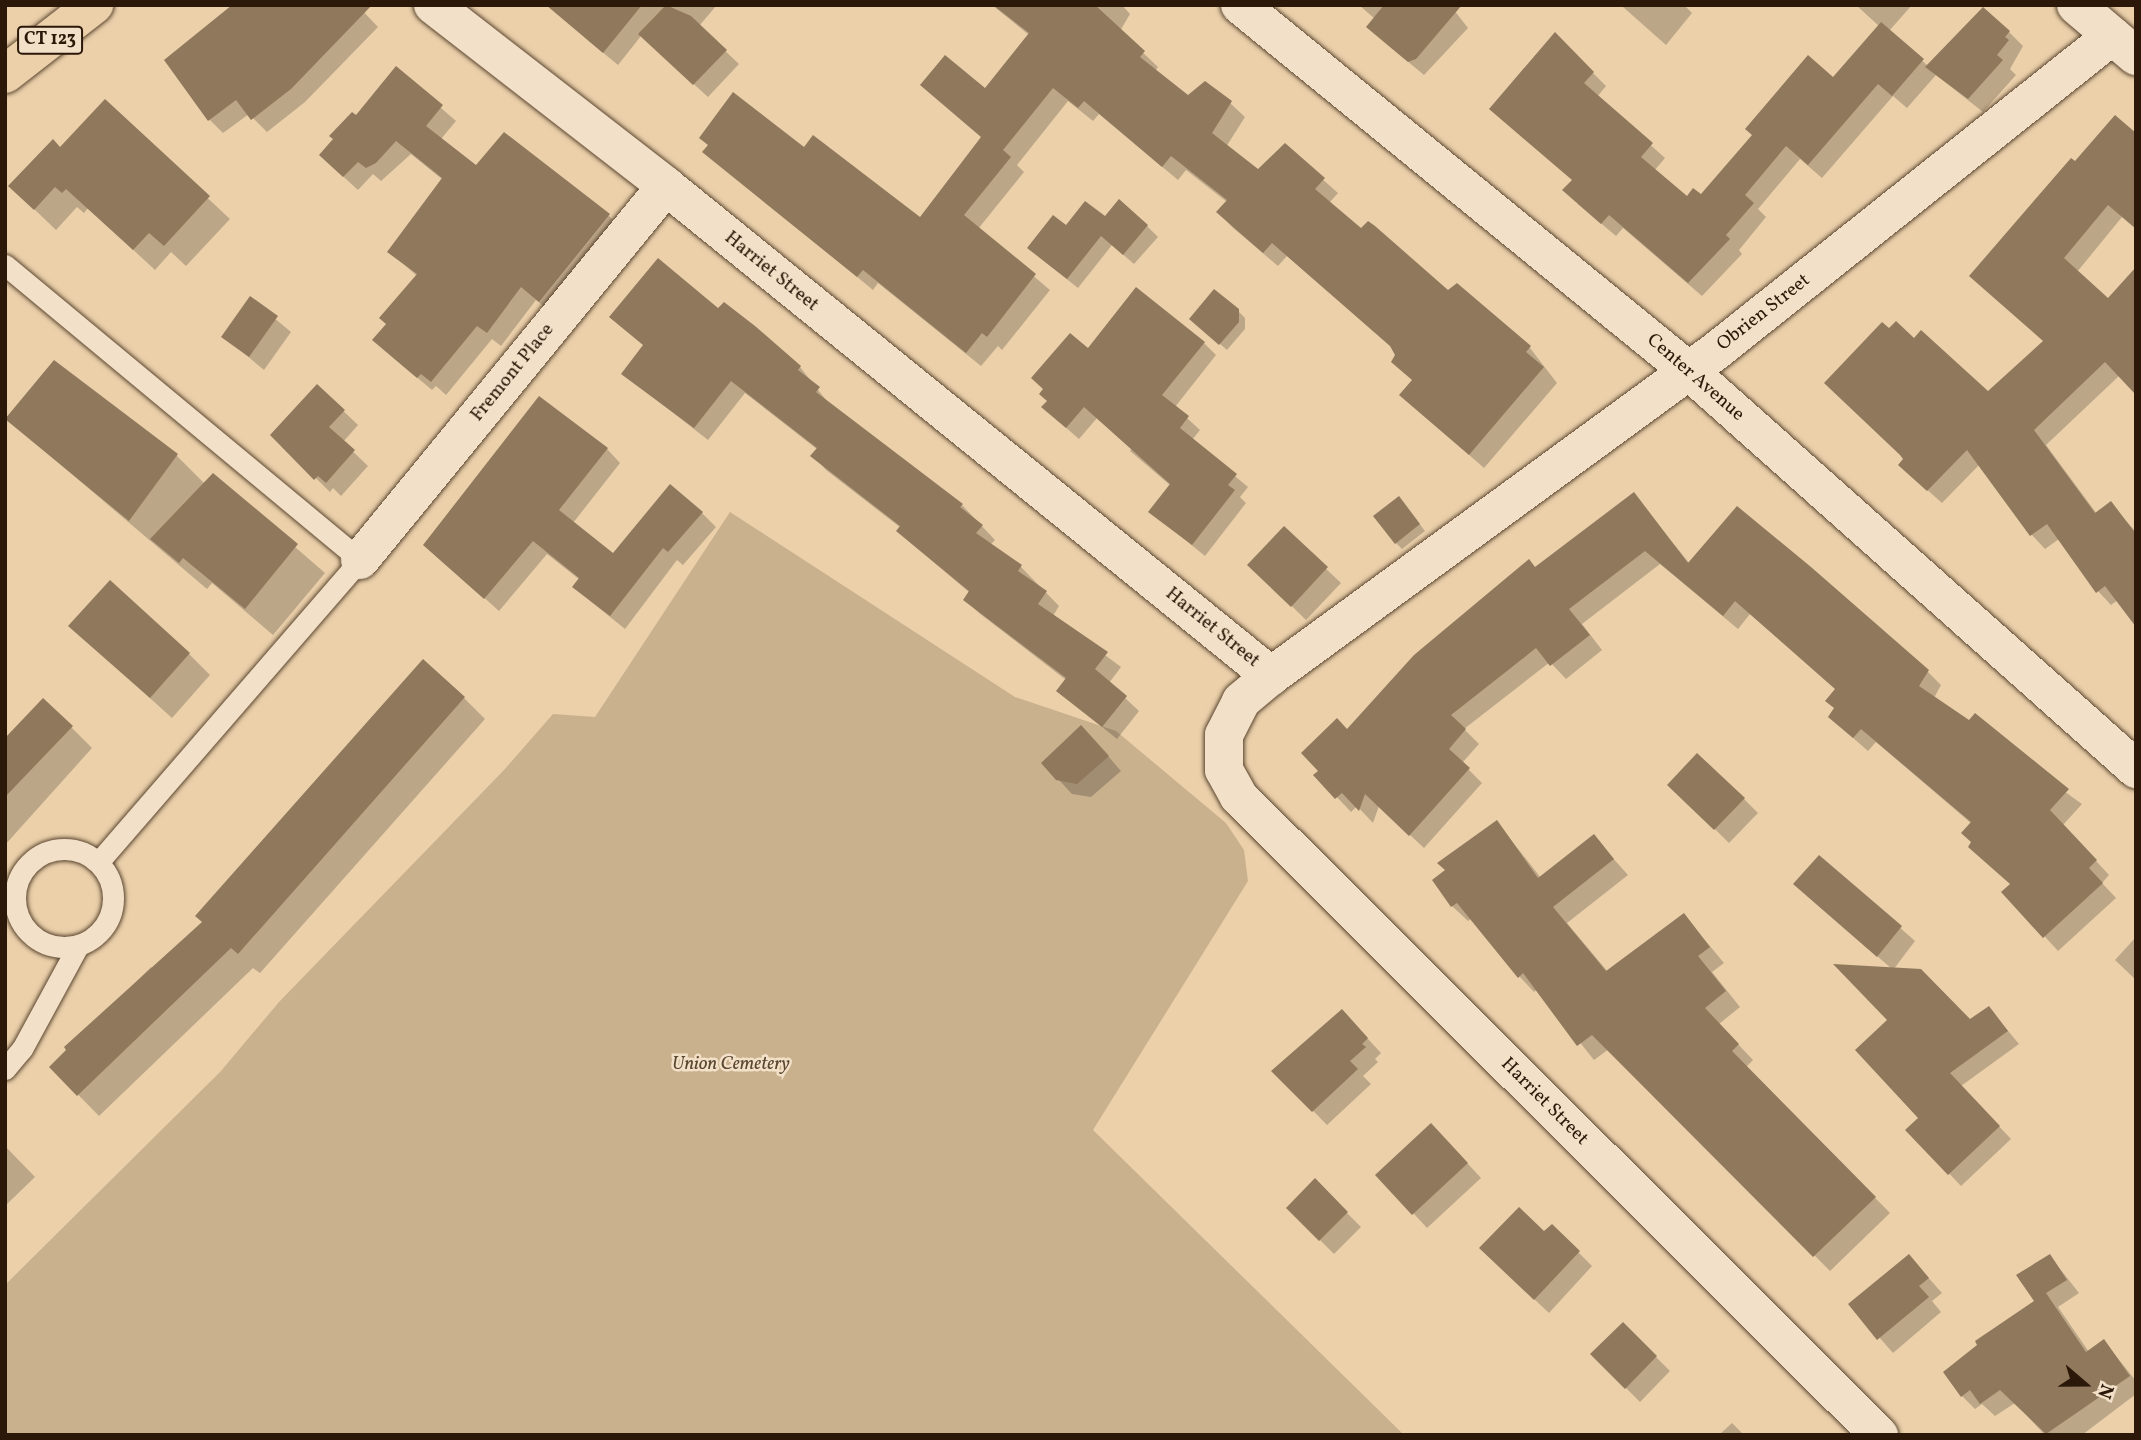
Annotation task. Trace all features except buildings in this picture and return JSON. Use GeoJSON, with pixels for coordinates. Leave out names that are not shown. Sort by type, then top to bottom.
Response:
{"type":"FeatureCollection","features":[{"type":"Feature","properties":{"kind":"main road","name":"CT 123"},"geometry":{"type":"LineString","coordinates":[[5,74],[79,10]]}},
{"type":"Feature","properties":{"kind":"street","name":"Harriet Street"},"geometry":{"type":"LineString","coordinates":[[433,5],[666,186],[1271,676],[1241,701],[1224,735],[1224,769],[1239,797],[1879,1435]]}},
{"type":"Feature","properties":{"kind":"street","name":"Center Avenue"},"geometry":{"type":"LineString","coordinates":[[1240,5],[1689,371],[2136,769]]}},
{"type":"Feature","properties":{"kind":"street"},"geometry":{"type":"LineString","coordinates":[[2076,5],[2124,46]]}},
{"type":"Feature","properties":{"kind":"street","name":"Obrien Street"},"geometry":{"type":"LineString","coordinates":[[1271,676],[1689,371],[2124,46]]}},
{"type":"Feature","properties":{"kind":"street","name":"Fremont Place"},"geometry":{"type":"LineString","coordinates":[[360,560],[666,186]]}},
{"type":"Feature","properties":{"kind":"lane"},"geometry":{"type":"LineString","coordinates":[[5,265],[360,560],[98,862]]}},
{"type":"Feature","properties":{"kind":"lane"},"geometry":{"type":"LineString","coordinates":[[81,851],[98,862],[111,884],[112,910],[94,938],[78,946],[62,948],[30,935],[15,907],[15,890],[21,874],[46,852],[81,851]]}},
{"type":"Feature","properties":{"kind":"lane"},"geometry":{"type":"LineString","coordinates":[[5,1069],[28,1039],[78,946]]}},
{"type":"Feature","properties":{"kind":"green space","name":"Union Cemetery"},"geometry":{"type":"Polygon","coordinates":[[[730,512],[1015,697],[1116,731],[1226,823],[1244,850],[1248,881],[1093,1130],[1404,1435],[5,1435],[5,1285],[221,1071],[279,1002],[504,770],[553,714],[595,717],[730,512]]]}}]}
